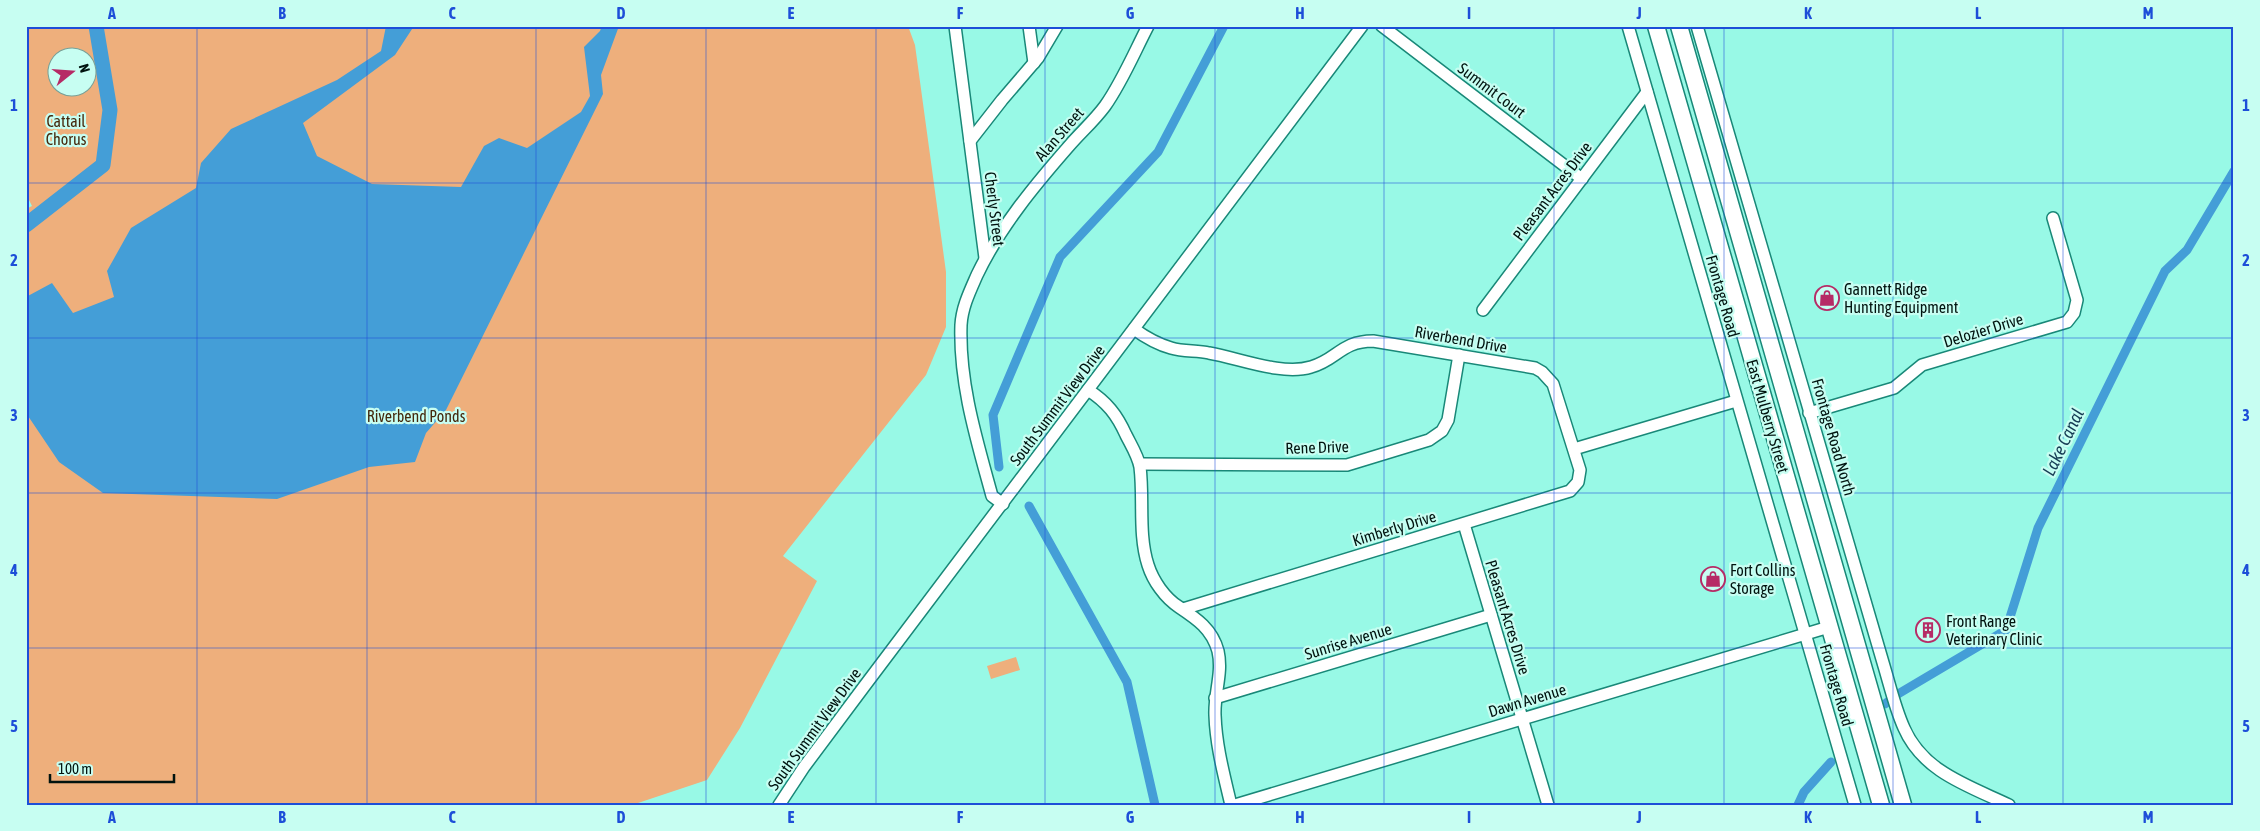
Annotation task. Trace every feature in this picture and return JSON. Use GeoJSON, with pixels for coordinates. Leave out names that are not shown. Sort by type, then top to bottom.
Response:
{"type":"FeatureCollection","features":[{"type":"Feature","properties":{"kind":"highway","name":"East Mulberry Street"},"geometry":{"type":"LineString","coordinates":[[1656,26],[1881,805]]}},
{"type":"Feature","properties":{"kind":"highway","name":"East Mulberry Street"},"geometry":{"type":"LineString","coordinates":[[1679,26],[1904,805]]}},
{"type":"Feature","properties":{"kind":"street","name":"Cherly Street"},"geometry":{"type":"LineString","coordinates":[[955,26],[985,258],[967,296],[961,324],[962,357],[972,426],[992,496],[1003,504]]}},
{"type":"Feature","properties":{"kind":"street"},"geometry":{"type":"LineString","coordinates":[[1029,26],[1034,63]]}},
{"type":"Feature","properties":{"kind":"street"},"geometry":{"type":"LineString","coordinates":[[970,141],[1034,63],[1057,26]]}},
{"type":"Feature","properties":{"kind":"street","name":"Alan Street"},"geometry":{"type":"LineString","coordinates":[[985,258],[1009,220],[1070,144],[1104,107],[1116,90],[1148,26]]}},
{"type":"Feature","properties":{"kind":"street","name":"South Summit View Drive"},"geometry":{"type":"LineString","coordinates":[[779,805],[804,767],[862,689],[1362,26]]}},
{"type":"Feature","properties":{"kind":"street","name":"Summit Court"},"geometry":{"type":"LineString","coordinates":[[1382,26],[1582,179]]}},
{"type":"Feature","properties":{"kind":"street","name":"Frontage Road"},"geometry":{"type":"LineString","coordinates":[[1628,26],[1856,805]]}},
{"type":"Feature","properties":{"kind":"street","name":"Frontage Road North"},"geometry":{"type":"LineString","coordinates":[[1697,26],[1898,713],[1911,742],[1938,770],[2010,805]]}},
{"type":"Feature","properties":{"kind":"street","name":"Pleasant Acres Drive"},"geometry":{"type":"LineString","coordinates":[[1482,310],[1647,92]]}},
{"type":"Feature","properties":{"kind":"street","name":"Delozier Drive"},"geometry":{"type":"LineString","coordinates":[[1809,413],[1894,388],[1922,365],[2066,322],[2074,313],[2077,300],[2053,218]]}},
{"type":"Feature","properties":{"kind":"street","name":"Riverbend Drive"},"geometry":{"type":"LineString","coordinates":[[1134,329],[1157,343],[1171,348],[1207,352],[1291,370],[1322,363],[1347,345],[1363,341],[1373,341],[1535,368],[1542,372],[1553,384],[1574,449]]}},
{"type":"Feature","properties":{"kind":"street","name":"Rene Drive"},"geometry":{"type":"LineString","coordinates":[[1140,464],[1347,465],[1429,440],[1442,431],[1448,420],[1459,355]]}},
{"type":"Feature","properties":{"kind":"street"},"geometry":{"type":"LineString","coordinates":[[1088,390],[1100,397],[1114,411],[1140,464],[1145,556],[1158,586],[1166,595],[1200,621],[1207,629],[1217,650],[1220,670],[1215,698],[1216,734],[1233,805]]}},
{"type":"Feature","properties":{"kind":"street"},"geometry":{"type":"LineString","coordinates":[[1574,449],[1736,400]]}},
{"type":"Feature","properties":{"kind":"street","name":"Kimberly Drive"},"geometry":{"type":"LineString","coordinates":[[1183,609],[1570,491],[1578,482],[1580,476],[1574,449]]}},
{"type":"Feature","properties":{"kind":"street","name":"Pleasant Acres Drive"},"geometry":{"type":"LineString","coordinates":[[1464,524],[1548,805]]}},
{"type":"Feature","properties":{"kind":"street","name":"Sunrise Avenue"},"geometry":{"type":"LineString","coordinates":[[1215,698],[1491,615]]}},
{"type":"Feature","properties":{"kind":"street"},"geometry":{"type":"LineString","coordinates":[[1850,620],[1869,615]]}},
{"type":"Feature","properties":{"kind":"street","name":"Dawn Avenue"},"geometry":{"type":"LineString","coordinates":[[1233,805],[1829,627]]}},
{"type":"Feature","properties":{"kind":"green space","name":"Riverbend Ponds"},"geometry":{"type":"Polygon","coordinates":[[[26,26],[908,26],[915,45],[946,272],[946,327],[926,375],[783,556],[817,581],[740,728],[707,780],[632,805],[26,805],[26,209],[32,206],[26,194],[26,26]]]}},
{"type":"Feature","properties":{"kind":"green space"},"geometry":{"type":"Polygon","coordinates":[[[1016,657],[1020,670],[991,679],[987,666],[1016,657]]]}},
{"type":"Feature","properties":{"kind":"water"},"geometry":{"type":"Polygon","coordinates":[[[386,26],[414,26],[395,55],[303,123],[317,156],[372,184],[461,187],[484,146],[499,138],[527,148],[581,112],[590,96],[584,47],[600,31],[602,26],[619,26],[601,75],[603,94],[446,410],[426,433],[415,462],[369,467],[277,499],[103,493],[59,462],[26,413],[26,297],[52,283],[73,313],[114,297],[107,271],[131,228],[196,188],[201,163],[231,129],[337,80],[381,51],[386,26]]]}},
{"type":"Feature","properties":{"kind":"waterway"},"geometry":{"type":"LineString","coordinates":[[26,225],[103,165],[110,110],[96,26]]}},
{"type":"Feature","properties":{"kind":"waterway"},"geometry":{"type":"LineString","coordinates":[[999,467],[993,415],[1060,257],[1158,152],[1224,26]]}},
{"type":"Feature","properties":{"kind":"waterway","name":"Lake Canal"},"geometry":{"type":"LineString","coordinates":[[1898,694],[2006,630],[2038,528],[2165,271],[2187,250],[2234,171]]}},
{"type":"Feature","properties":{"kind":"waterway"},"geometry":{"type":"LineString","coordinates":[[1029,506],[1127,682],[1155,805]]}},
{"type":"Feature","properties":{"kind":"waterway","name":"Lake Canal"},"geometry":{"type":"LineString","coordinates":[[1885,704],[1890,700]]}},
{"type":"Feature","properties":{"kind":"waterway","name":"Lake Canal"},"geometry":{"type":"LineString","coordinates":[[1798,805],[1804,792],[1831,762]]}},
{"type":"Feature","properties":{"kind":"place","name":"Gannett Ridge Hunting Equipment"},"geometry":{"type":"Point","coordinates":[1827,298]}},
{"type":"Feature","properties":{"kind":"place","name":"Fort Collins Storage"},"geometry":{"type":"Point","coordinates":[1713,579]}},
{"type":"Feature","properties":{"kind":"place","name":"Front Range Veterinary Clinic"},"geometry":{"type":"Point","coordinates":[1928,630]}},
{"type":"Feature","properties":{"kind":"park label","name":"Cattail Chorus"},"geometry":{"type":"Point","coordinates":[66,130]}}]}
